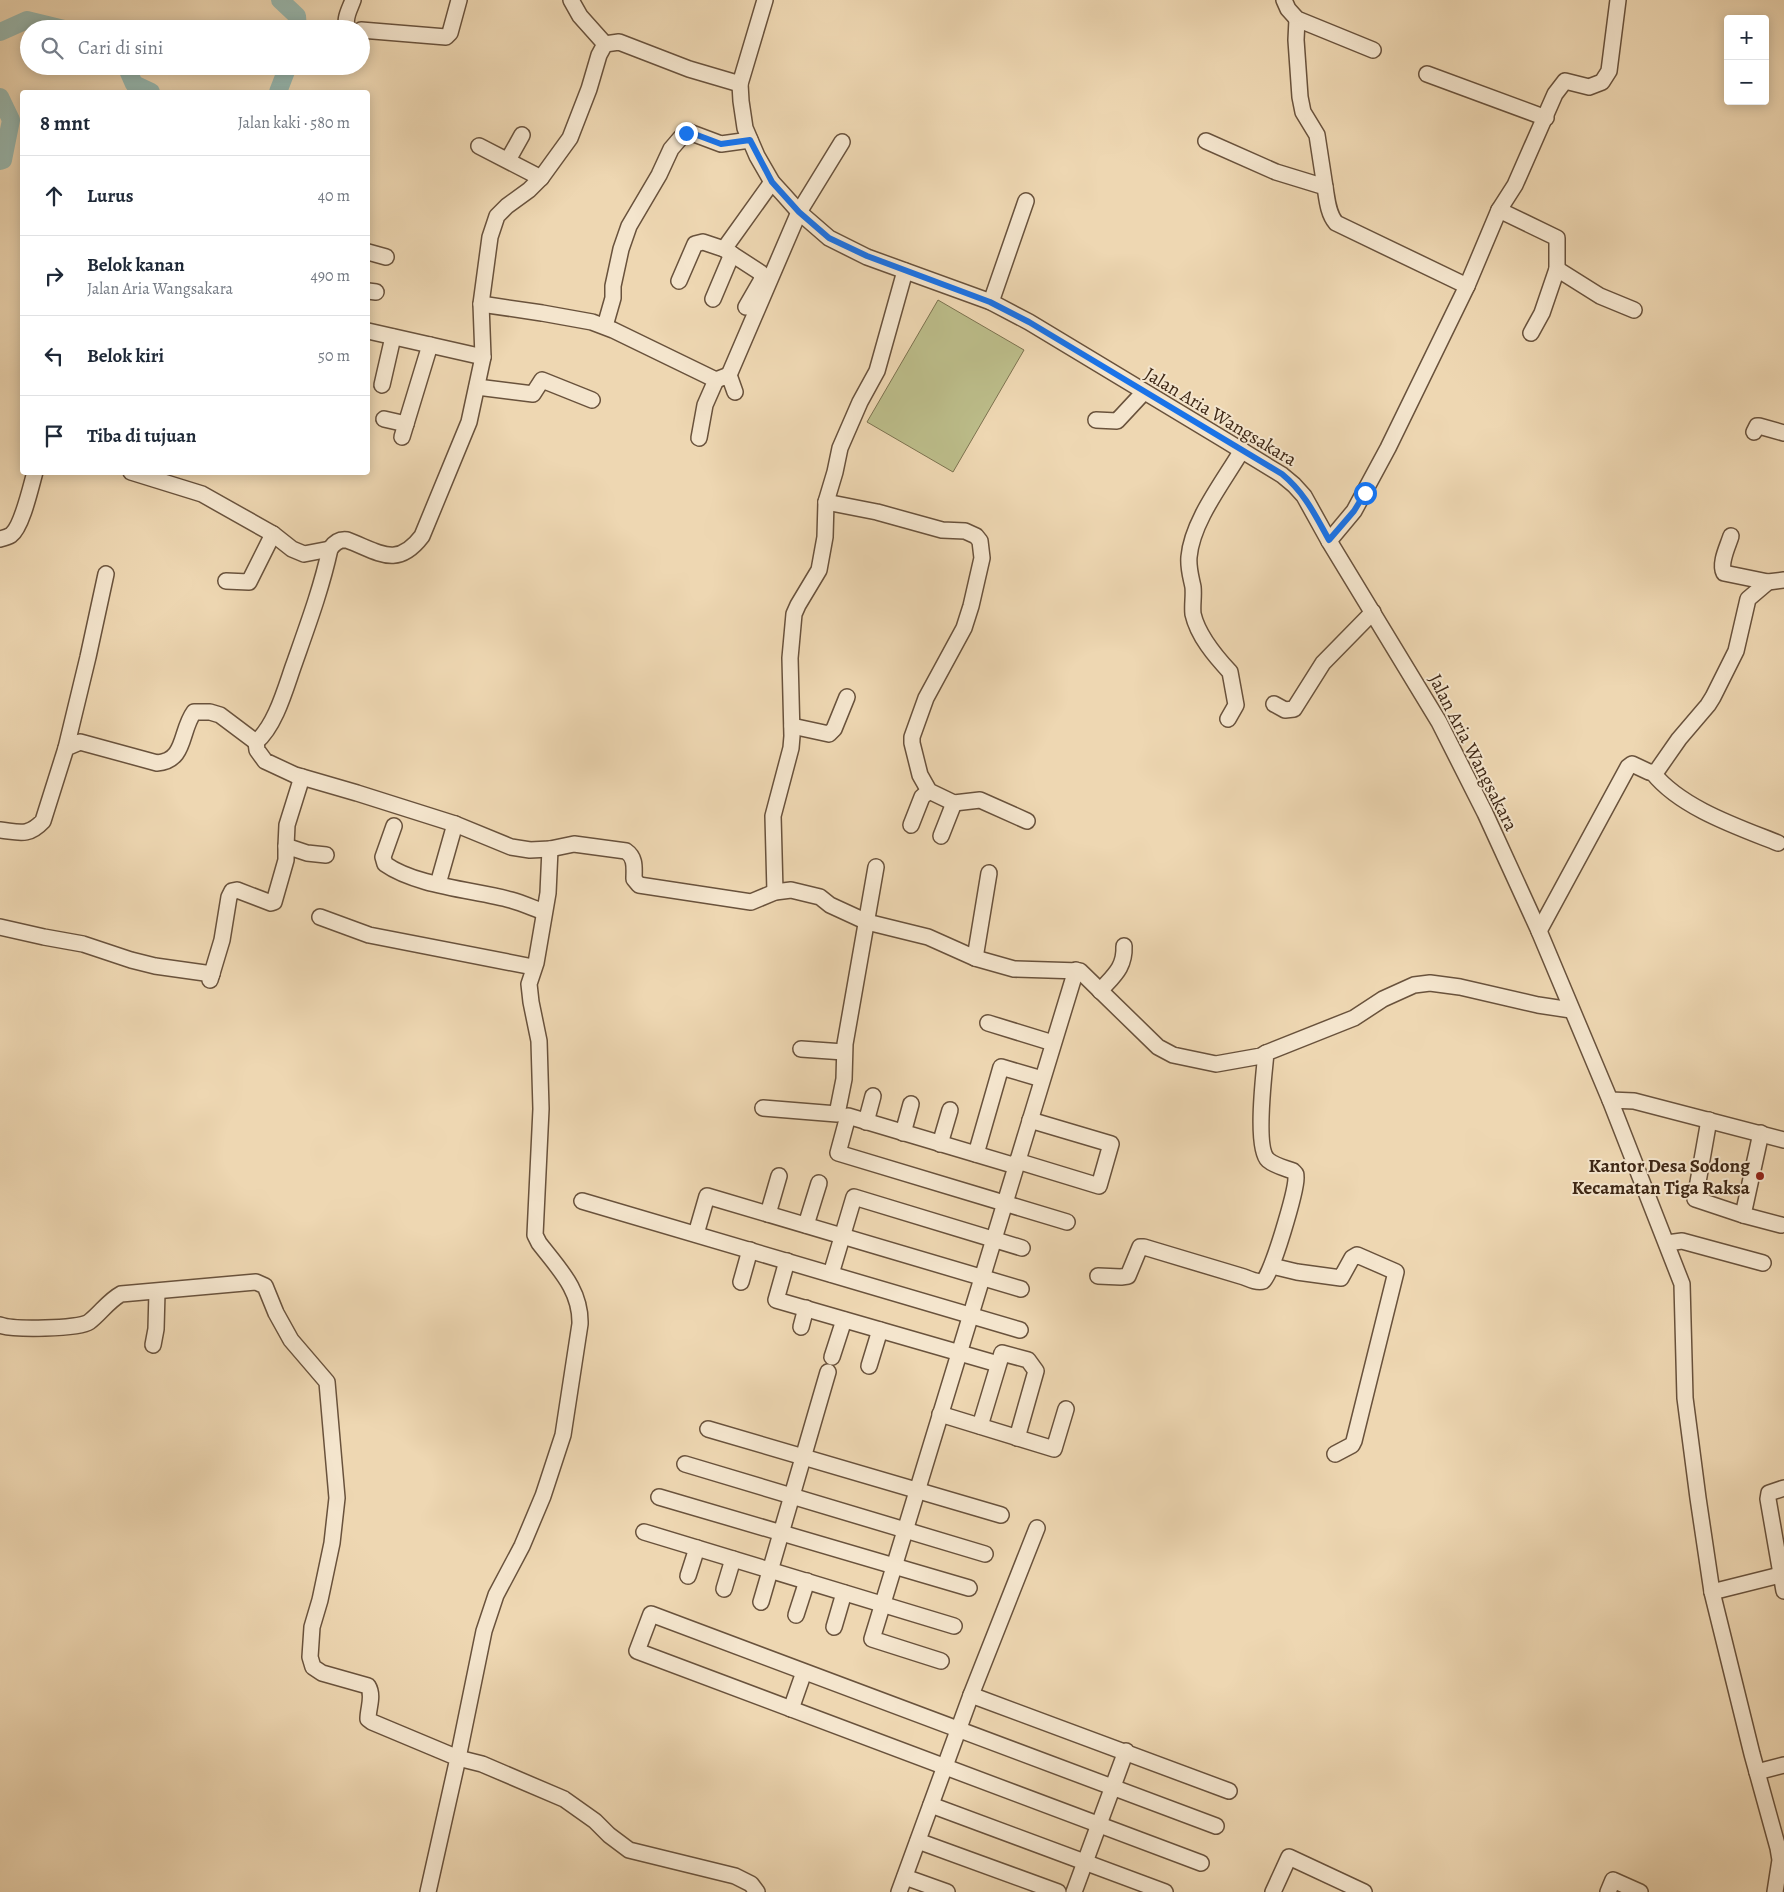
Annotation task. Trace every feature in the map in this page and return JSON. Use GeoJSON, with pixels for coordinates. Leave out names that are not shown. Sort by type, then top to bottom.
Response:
{"type":"FeatureCollection","features":[{"type":"Feature","properties":{"kind":"street"},"geometry":{"type":"LineString","coordinates":[[347,20],[352,0]]}},
{"type":"Feature","properties":{"kind":"street"},"geometry":{"type":"LineString","coordinates":[[571,0],[580,16],[605,44]]}},
{"type":"Feature","properties":{"kind":"street","name":"Jalan Aria Wangsakara"},"geometry":{"type":"LineString","coordinates":[[765,0],[740,84],[743,118],[750,140],[772,182],[799,212],[829,238],[853,250],[990,302],[1029,322],[1282,474],[1304,496],[1439,722],[1539,931],[1610,1100],[1682,1284],[1685,1398],[1712,1592],[1723,1641],[1778,1848],[1780,1860],[1775,1892]]}},
{"type":"Feature","properties":{"kind":"street"},"geometry":{"type":"LineString","coordinates":[[1284,0],[1288,9],[1298,19],[1374,50]]}},
{"type":"Feature","properties":{"kind":"street"},"geometry":{"type":"LineString","coordinates":[[1329,540],[1354,511],[1388,448],[1467,286],[1499,210],[1515,185],[1555,94],[1563,83],[1568,81],[1589,87],[1595,86],[1602,82],[1609,72],[1618,0]]}},
{"type":"Feature","properties":{"kind":"street"},"geometry":{"type":"LineString","coordinates":[[370,31],[446,37],[450,32],[453,1]]}},
{"type":"Feature","properties":{"kind":"street"},"geometry":{"type":"LineString","coordinates":[[1298,19],[1296,40],[1300,97],[1304,112],[1317,135],[1327,203],[1332,218],[1336,223],[1467,286]]}},
{"type":"Feature","properties":{"kind":"street"},"geometry":{"type":"LineString","coordinates":[[605,44],[619,42],[689,69],[740,84]]}},
{"type":"Feature","properties":{"kind":"street"},"geometry":{"type":"LineString","coordinates":[[256,742],[264,735],[282,697],[321,589],[330,549],[333,544],[341,539],[391,556],[403,555],[422,536],[469,422],[483,357],[481,304],[490,236],[498,216],[530,190],[570,138],[589,89],[599,55],[605,44]]}},
{"type":"Feature","properties":{"kind":"street"},"geometry":{"type":"LineString","coordinates":[[1427,74],[1546,118]]}},
{"type":"Feature","properties":{"kind":"street"},"geometry":{"type":"LineString","coordinates":[[605,326],[614,294],[613,286],[621,249],[629,226],[674,145],[683,135],[689,132],[721,144],[750,140]]}},
{"type":"Feature","properties":{"kind":"street"},"geometry":{"type":"LineString","coordinates":[[508,160],[522,135]]}},
{"type":"Feature","properties":{"kind":"street"},"geometry":{"type":"LineString","coordinates":[[1206,141],[1276,172],[1326,187]]}},
{"type":"Feature","properties":{"kind":"street"},"geometry":{"type":"LineString","coordinates":[[699,438],[705,405],[722,378],[799,212],[842,142]]}},
{"type":"Feature","properties":{"kind":"street"},"geometry":{"type":"LineString","coordinates":[[479,146],[541,178]]}},
{"type":"Feature","properties":{"kind":"street"},"geometry":{"type":"LineString","coordinates":[[713,299],[728,252],[772,182]]}},
{"type":"Feature","properties":{"kind":"street"},"geometry":{"type":"LineString","coordinates":[[990,302],[1026,201]]}},
{"type":"Feature","properties":{"kind":"street"},"geometry":{"type":"LineString","coordinates":[[1499,210],[1557,238],[1557,269],[1542,313],[1531,334]]}},
{"type":"Feature","properties":{"kind":"street"},"geometry":{"type":"LineString","coordinates":[[679,281],[695,244],[703,242],[728,252],[761,273],[761,281],[746,307]]}},
{"type":"Feature","properties":{"kind":"street"},"geometry":{"type":"LineString","coordinates":[[370,253],[386,257]]}},
{"type":"Feature","properties":{"kind":"street"},"geometry":{"type":"LineString","coordinates":[[1557,269],[1600,296],[1634,310]]}},
{"type":"Feature","properties":{"kind":"street"},"geometry":{"type":"LineString","coordinates":[[774,892],[773,816],[791,748],[790,658],[794,614],[819,570],[825,537],[826,502],[840,448],[860,402],[877,371],[905,271]]}},
{"type":"Feature","properties":{"kind":"street"},"geometry":{"type":"LineString","coordinates":[[481,304],[542,312],[605,326],[722,378],[735,392]]}},
{"type":"Feature","properties":{"kind":"street"},"geometry":{"type":"LineString","coordinates":[[370,331],[483,357]]}},
{"type":"Feature","properties":{"kind":"street"},"geometry":{"type":"LineString","coordinates":[[382,385],[393,337]]}},
{"type":"Feature","properties":{"kind":"street"},"geometry":{"type":"LineString","coordinates":[[384,419],[404,430],[430,345]]}},
{"type":"Feature","properties":{"kind":"street"},"geometry":{"type":"LineString","coordinates":[[476,387],[533,394],[542,380],[592,400]]}},
{"type":"Feature","properties":{"kind":"street"},"geometry":{"type":"LineString","coordinates":[[1096,420],[1116,421],[1144,392]]}},
{"type":"Feature","properties":{"kind":"street"},"geometry":{"type":"LineString","coordinates":[[1754,432],[1759,426],[1784,433]]}},
{"type":"Feature","properties":{"kind":"street"},"geometry":{"type":"LineString","coordinates":[[1228,720],[1236,706],[1232,678],[1230,672],[1203,638],[1196,625],[1193,612],[1193,588],[1189,572],[1189,556],[1198,528],[1242,450]]}},
{"type":"Feature","properties":{"kind":"street"},"geometry":{"type":"LineString","coordinates":[[0,538],[8,536],[15,531],[34,475]]}},
{"type":"Feature","properties":{"kind":"street"},"geometry":{"type":"LineString","coordinates":[[141,475],[202,494],[273,534],[292,549],[304,554],[330,549]]}},
{"type":"Feature","properties":{"kind":"street"},"geometry":{"type":"LineString","coordinates":[[826,502],[877,512],[942,530],[965,531],[976,536],[980,541],[982,558],[964,628],[926,698],[912,737],[912,742],[920,775],[930,791],[954,802],[980,800],[1027,821]]}},
{"type":"Feature","properties":{"kind":"street"},"geometry":{"type":"LineString","coordinates":[[226,581],[249,582],[273,534]]}},
{"type":"Feature","properties":{"kind":"street"},"geometry":{"type":"LineString","coordinates":[[1731,536],[1723,562],[1722,570],[1724,573],[1768,582],[1784,580]]}},
{"type":"Feature","properties":{"kind":"street"},"geometry":{"type":"LineString","coordinates":[[0,830],[25,833],[35,829],[42,821],[66,748],[106,574]]}},
{"type":"Feature","properties":{"kind":"street"},"geometry":{"type":"LineString","coordinates":[[1653,773],[1656,772],[1679,739],[1708,705],[1736,651],[1748,599],[1768,582]]}},
{"type":"Feature","properties":{"kind":"street"},"geometry":{"type":"LineString","coordinates":[[1274,704],[1285,710],[1294,709],[1322,663],[1373,612]]}},
{"type":"Feature","properties":{"kind":"street"},"geometry":{"type":"LineString","coordinates":[[792,726],[830,734],[834,729],[847,697]]}},
{"type":"Feature","properties":{"kind":"street"},"geometry":{"type":"LineString","coordinates":[[66,748],[80,742],[157,763],[165,763],[176,755],[194,712],[210,712],[220,715],[256,742],[257,750],[265,761],[302,777],[455,824],[520,849],[550,849],[574,844],[626,851],[634,860],[635,882],[639,885],[751,902],[774,892],[791,890],[820,897],[830,905],[867,922],[928,937],[975,958],[1014,969],[1076,970],[1084,974],[1158,1047],[1173,1055],[1216,1064],[1261,1056],[1354,1018],[1383,999],[1414,985],[1430,983],[1460,987],[1538,1005],[1571,1010]]}},
{"type":"Feature","properties":{"kind":"street"},"geometry":{"type":"LineString","coordinates":[[1539,931],[1628,767],[1632,764],[1653,773],[1662,784],[1705,812],[1778,843]]}},
{"type":"Feature","properties":{"kind":"street"},"geometry":{"type":"LineString","coordinates":[[0,927],[83,944],[131,960],[211,977],[222,940],[229,897],[232,891],[236,890],[268,902],[274,902],[286,860],[287,825],[302,777]]}},
{"type":"Feature","properties":{"kind":"street"},"geometry":{"type":"LineString","coordinates":[[911,825],[922,797],[930,791]]}},
{"type":"Feature","properties":{"kind":"street"},"geometry":{"type":"LineString","coordinates":[[941,836],[954,802]]}},
{"type":"Feature","properties":{"kind":"street"},"geometry":{"type":"LineString","coordinates":[[438,884],[455,824]]}},
{"type":"Feature","properties":{"kind":"street"},"geometry":{"type":"LineString","coordinates":[[394,826],[383,857],[385,864],[400,873],[438,884],[512,900],[544,912]]}},
{"type":"Feature","properties":{"kind":"street"},"geometry":{"type":"LineString","coordinates":[[286,846],[307,853],[326,855]]}},
{"type":"Feature","properties":{"kind":"street"},"geometry":{"type":"LineString","coordinates":[[428,1892],[484,1631],[496,1595],[522,1546],[543,1496],[563,1435],[580,1324],[580,1310],[574,1291],[539,1244],[535,1235],[541,1109],[539,1041],[529,984],[533,967],[536,963],[548,893],[550,849]]}},
{"type":"Feature","properties":{"kind":"street"},"geometry":{"type":"LineString","coordinates":[[763,1108],[837,1114],[844,1080],[844,1052],[876,867]]}},
{"type":"Feature","properties":{"kind":"street"},"geometry":{"type":"LineString","coordinates":[[975,958],[989,873]]}},
{"type":"Feature","properties":{"kind":"street"},"geometry":{"type":"LineString","coordinates":[[320,917],[369,935],[533,967]]}},
{"type":"Feature","properties":{"kind":"street"},"geometry":{"type":"LineString","coordinates":[[1100,991],[1121,966],[1124,959],[1124,946]]}},
{"type":"Feature","properties":{"kind":"street"},"geometry":{"type":"LineString","coordinates":[[941,1661],[872,1639],[1076,970]]}},
{"type":"Feature","properties":{"kind":"street"},"geometry":{"type":"LineString","coordinates":[[988,1022],[1053,1043]]}},
{"type":"Feature","properties":{"kind":"street"},"geometry":{"type":"LineString","coordinates":[[801,1049],[844,1052]]}},
{"type":"Feature","properties":{"kind":"street"},"geometry":{"type":"LineString","coordinates":[[1098,1276],[1128,1276],[1137,1251],[1140,1247],[1144,1247],[1260,1282],[1264,1280],[1272,1266],[1293,1198],[1296,1178],[1293,1171],[1277,1166],[1263,1154],[1261,1117],[1266,1053]]}},
{"type":"Feature","properties":{"kind":"street"},"geometry":{"type":"LineString","coordinates":[[976,1154],[1002,1067],[1042,1079]]}},
{"type":"Feature","properties":{"kind":"street"},"geometry":{"type":"LineString","coordinates":[[866,1122],[873,1096]]}},
{"type":"Feature","properties":{"kind":"street"},"geometry":{"type":"LineString","coordinates":[[1610,1100],[1634,1101],[1784,1140]]}},
{"type":"Feature","properties":{"kind":"street"},"geometry":{"type":"LineString","coordinates":[[903,1133],[911,1104]]}},
{"type":"Feature","properties":{"kind":"street"},"geometry":{"type":"LineString","coordinates":[[940,1144],[950,1110]]}},
{"type":"Feature","properties":{"kind":"street"},"geometry":{"type":"LineString","coordinates":[[1030,1120],[1111,1144],[1099,1186],[940,1144],[848,1116],[838,1153],[1067,1222]]}},
{"type":"Feature","properties":{"kind":"street"},"geometry":{"type":"LineString","coordinates":[[1709,1120],[1694,1199],[1782,1225]]}},
{"type":"Feature","properties":{"kind":"street"},"geometry":{"type":"LineString","coordinates":[[1743,1215],[1762,1134]]}},
{"type":"Feature","properties":{"kind":"street"},"geometry":{"type":"LineString","coordinates":[[768,1214],[779,1176]]}},
{"type":"Feature","properties":{"kind":"street"},"geometry":{"type":"LineString","coordinates":[[806,1225],[819,1183]]}},
{"type":"Feature","properties":{"kind":"street"},"geometry":{"type":"LineString","coordinates":[[696,1234],[707,1196],[1021,1289]]}},
{"type":"Feature","properties":{"kind":"street"},"geometry":{"type":"LineString","coordinates":[[831,1274],[854,1197],[1022,1248]]}},
{"type":"Feature","properties":{"kind":"street"},"geometry":{"type":"LineString","coordinates":[[582,1201],[1020,1330]]}},
{"type":"Feature","properties":{"kind":"street"},"geometry":{"type":"LineString","coordinates":[[1667,1243],[1682,1241],[1763,1262]]}},
{"type":"Feature","properties":{"kind":"street"},"geometry":{"type":"LineString","coordinates":[[741,1282],[750,1250]]}},
{"type":"Feature","properties":{"kind":"street"},"geometry":{"type":"LineString","coordinates":[[1272,1266],[1297,1272],[1341,1278],[1352,1258],[1357,1255],[1396,1272],[1354,1441],[1352,1445],[1335,1454]]}},
{"type":"Feature","properties":{"kind":"street"},"geometry":{"type":"LineString","coordinates":[[787,1261],[776,1300],[991,1362]]}},
{"type":"Feature","properties":{"kind":"street"},"geometry":{"type":"LineString","coordinates":[[0,1325],[7,1328],[22,1329],[85,1324],[121,1294],[256,1282],[265,1286],[276,1313],[291,1340],[327,1382],[336,1498],[332,1543],[312,1627],[311,1663],[316,1671],[368,1686],[370,1697],[368,1719],[372,1722],[458,1758],[482,1764],[564,1799],[628,1850],[736,1876],[751,1884],[757,1892]]}},
{"type":"Feature","properties":{"kind":"street"},"geometry":{"type":"LineString","coordinates":[[153,1345],[157,1292]]}},
{"type":"Feature","properties":{"kind":"street"},"geometry":{"type":"LineString","coordinates":[[800,1327],[806,1308]]}},
{"type":"Feature","properties":{"kind":"street"},"geometry":{"type":"LineString","coordinates":[[832,1357],[844,1320]]}},
{"type":"Feature","properties":{"kind":"street"},"geometry":{"type":"LineString","coordinates":[[869,1366],[880,1330]]}},
{"type":"Feature","properties":{"kind":"street"},"geometry":{"type":"LineString","coordinates":[[980,1426],[1002,1353],[1028,1360],[1036,1371],[1017,1438]]}},
{"type":"Feature","properties":{"kind":"street"},"geometry":{"type":"LineString","coordinates":[[761,1602],[828,1372]]}},
{"type":"Feature","properties":{"kind":"street"},"geometry":{"type":"LineString","coordinates":[[940,1414],[1054,1449],[1066,1409]]}},
{"type":"Feature","properties":{"kind":"street"},"geometry":{"type":"LineString","coordinates":[[708,1429],[1001,1515]]}},
{"type":"Feature","properties":{"kind":"street"},"geometry":{"type":"LineString","coordinates":[[685,1464],[985,1554]]}},
{"type":"Feature","properties":{"kind":"street"},"geometry":{"type":"LineString","coordinates":[[1784,1488],[1769,1493],[1768,1499],[1778,1527],[1780,1575],[1784,1592]]}},
{"type":"Feature","properties":{"kind":"street"},"geometry":{"type":"LineString","coordinates":[[659,1497],[969,1588]]}},
{"type":"Feature","properties":{"kind":"street"},"geometry":{"type":"LineString","coordinates":[[899,1892],[971,1695],[1037,1528]]}},
{"type":"Feature","properties":{"kind":"street"},"geometry":{"type":"LineString","coordinates":[[644,1532],[954,1626]]}},
{"type":"Feature","properties":{"kind":"street"},"geometry":{"type":"LineString","coordinates":[[688,1576],[697,1548]]}},
{"type":"Feature","properties":{"kind":"street"},"geometry":{"type":"LineString","coordinates":[[724,1589],[733,1559]]}},
{"type":"Feature","properties":{"kind":"street"},"geometry":{"type":"LineString","coordinates":[[1712,1592],[1780,1575]]}},
{"type":"Feature","properties":{"kind":"street"},"geometry":{"type":"LineString","coordinates":[[796,1616],[807,1581]]}},
{"type":"Feature","properties":{"kind":"street"},"geometry":{"type":"LineString","coordinates":[[834,1627],[844,1593]]}},
{"type":"Feature","properties":{"kind":"street"},"geometry":{"type":"LineString","coordinates":[[1202,1863],[638,1651],[651,1614],[1216,1826]]}},
{"type":"Feature","properties":{"kind":"street"},"geometry":{"type":"LineString","coordinates":[[791,1709],[804,1672]]}},
{"type":"Feature","properties":{"kind":"street"},"geometry":{"type":"LineString","coordinates":[[971,1695],[1126,1751],[1229,1791]]}},
{"type":"Feature","properties":{"kind":"street"},"geometry":{"type":"LineString","coordinates":[[1074,1892],[1126,1751]]}},
{"type":"Feature","properties":{"kind":"street"},"geometry":{"type":"LineString","coordinates":[[1757,1772],[1784,1765]]}},
{"type":"Feature","properties":{"kind":"street"},"geometry":{"type":"LineString","coordinates":[[931,1805],[1165,1892]]}},
{"type":"Feature","properties":{"kind":"street"},"geometry":{"type":"LineString","coordinates":[[918,1840],[1058,1892]]}},
{"type":"Feature","properties":{"kind":"street"},"geometry":{"type":"LineString","coordinates":[[1273,1892],[1289,1857],[1364,1892]]}},
{"type":"Feature","properties":{"kind":"street"},"geometry":{"type":"LineString","coordinates":[[905,1877],[947,1892]]}},
{"type":"Feature","properties":{"kind":"street"},"geometry":{"type":"LineString","coordinates":[[1608,1892],[1613,1880],[1640,1892]]}},
{"type":"Feature","properties":{"kind":"green space"},"geometry":{"type":"Polygon","coordinates":[[[938,300],[1024,350],[953,472],[867,422],[938,300]]]}},
{"type":"Feature","properties":{"kind":"waterway"},"geometry":{"type":"LineString","coordinates":[[280,0],[297,16],[297,20]]}},
{"type":"Feature","properties":{"kind":"waterway"},"geometry":{"type":"LineString","coordinates":[[0,32],[20,23]]}},
{"type":"Feature","properties":{"kind":"waterway"},"geometry":{"type":"LineString","coordinates":[[130,75],[134,84],[147,90]]}},
{"type":"Feature","properties":{"kind":"waterway"},"geometry":{"type":"LineString","coordinates":[[279,90],[285,75]]}},
{"type":"Feature","properties":{"kind":"waterway"},"geometry":{"type":"LineString","coordinates":[[0,97],[11,120],[3,160],[0,161]]}},
{"type":"Feature","properties":{"kind":"place","name":"Kantor Desa Sodong Kecamatan Tiga Raksa"},"geometry":{"type":"Point","coordinates":[1760,1176]}},
{"type":"Feature","properties":{"kind":"route"},"geometry":{"type":"LineString","coordinates":[[686,133],[689,132],[721,144],[750,140],[772,182],[799,212],[829,238],[867,256],[990,302],[1029,322],[1282,474],[1304,496],[1329,540],[1354,511],[1365,493]]}}]}
